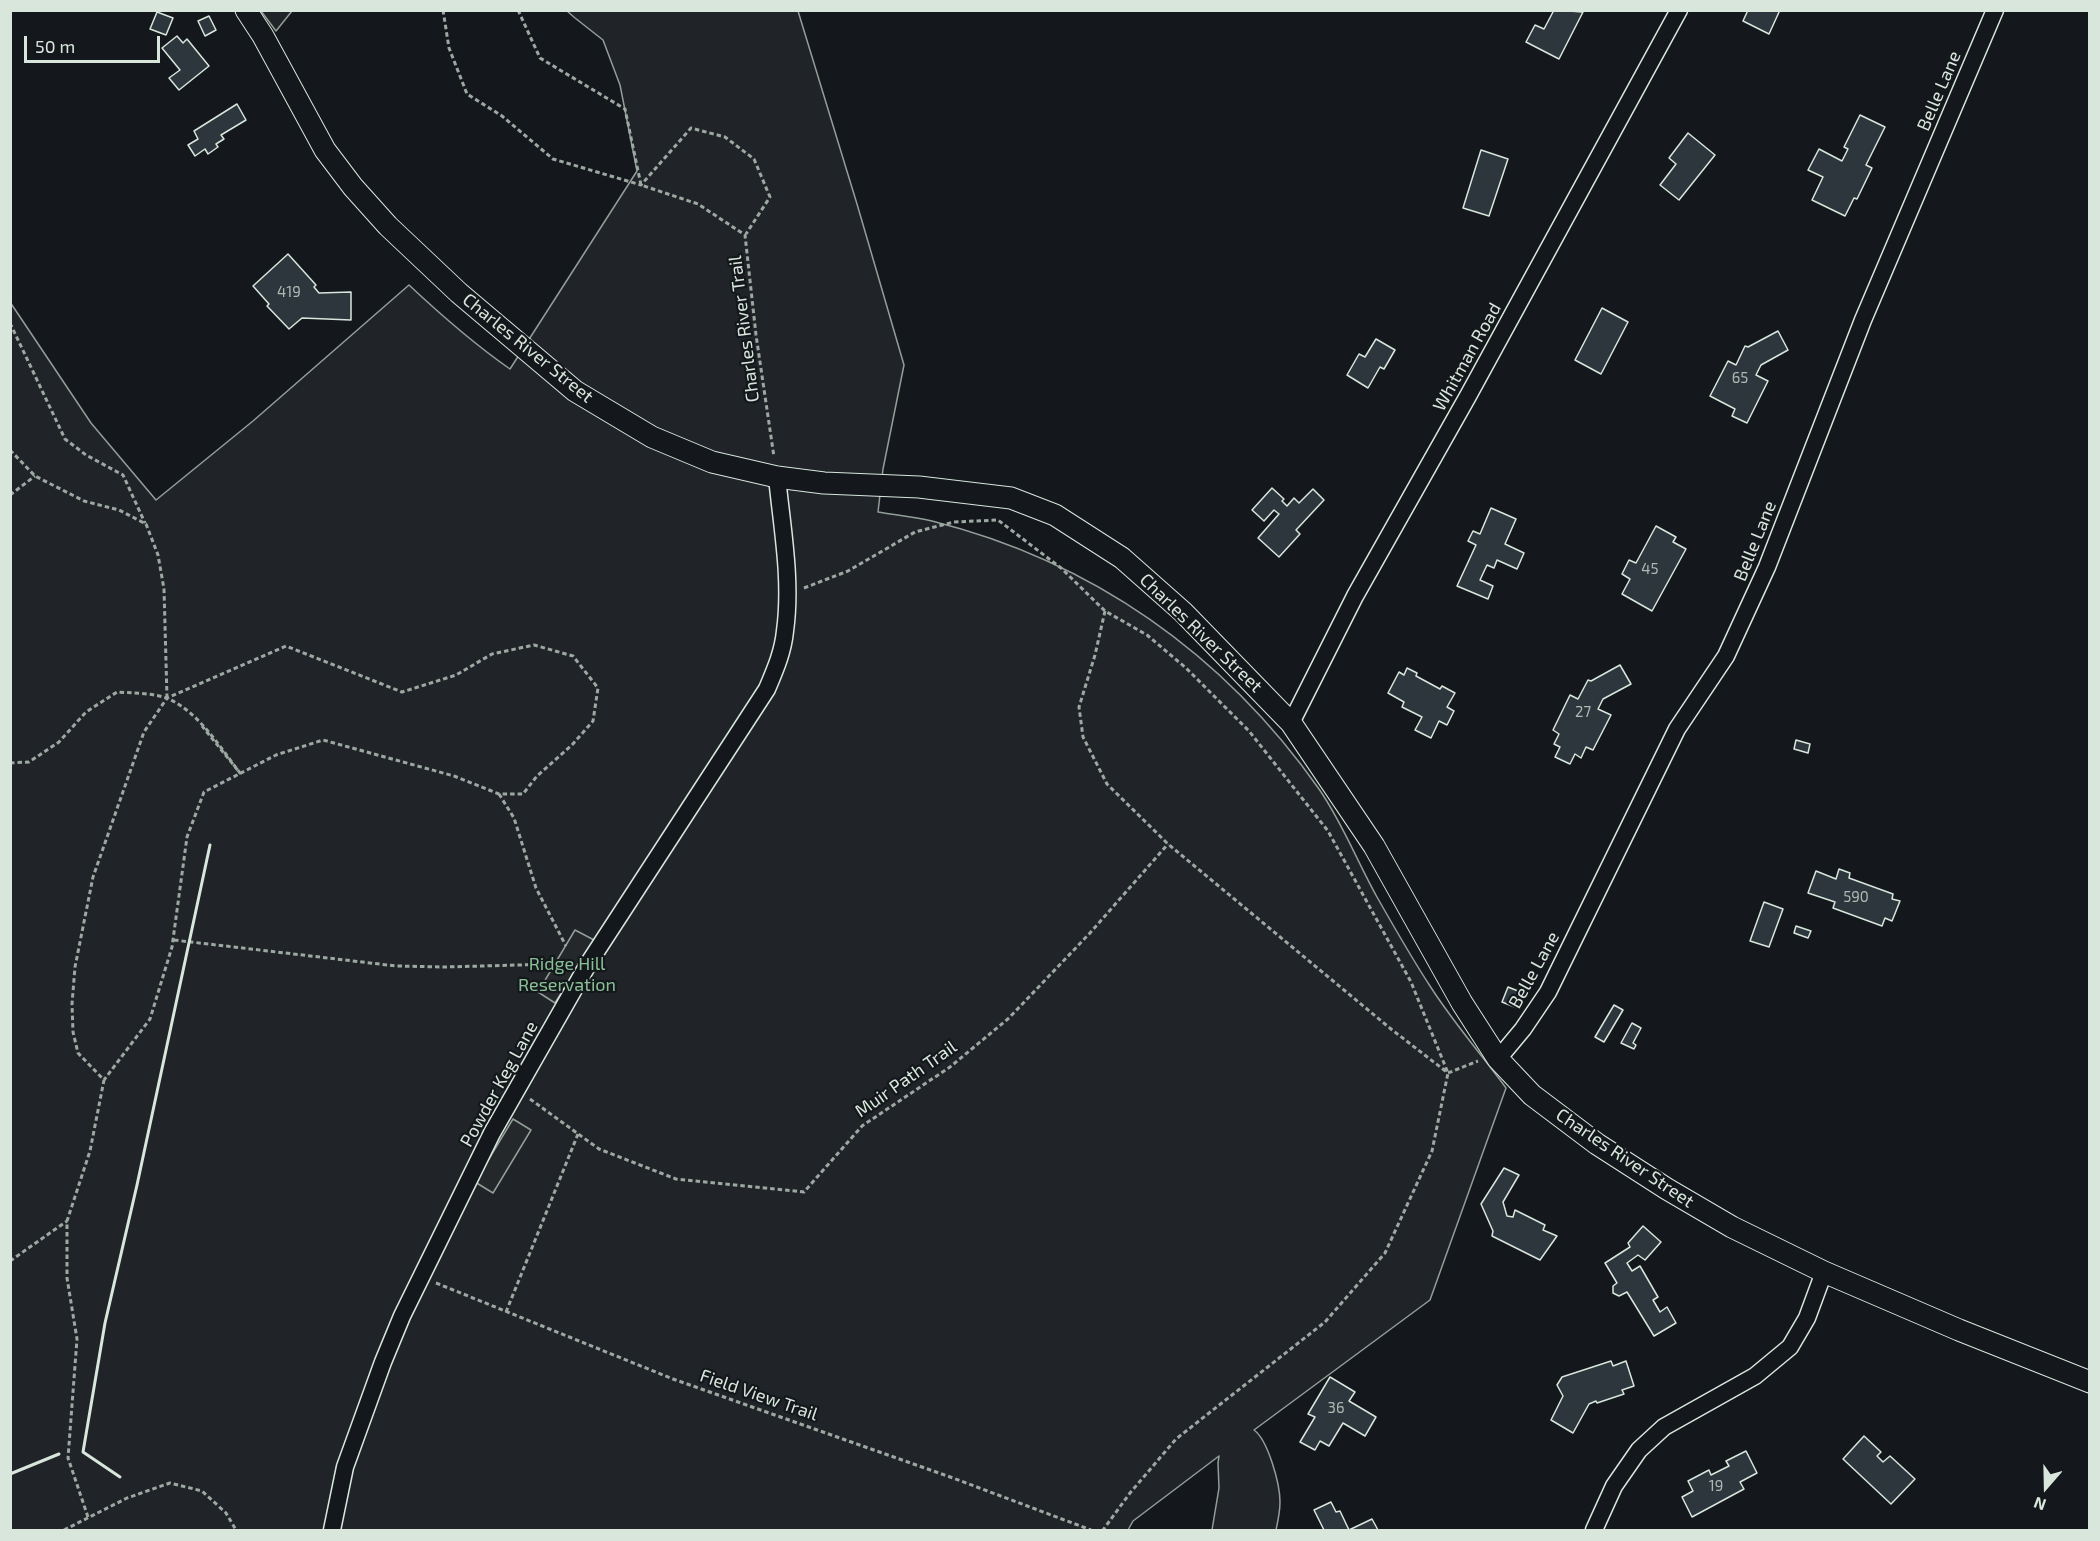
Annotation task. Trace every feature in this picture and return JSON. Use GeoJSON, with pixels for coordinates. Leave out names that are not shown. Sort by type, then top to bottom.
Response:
{"type":"FeatureCollection","features":[{"type":"Feature","properties":{"kind":"street","name":"Charles River Street"},"geometry":{"type":"LineString","coordinates":[[246,10],[263,36],[325,150],[353,187],[388,226],[459,293],[575,390],[652,437],[712,462],[777,477],[824,483],[951,489],[1011,498],[1055,515],[1122,558],[1183,612],[1291,723],[1374,846],[1462,1003],[1499,1060],[1533,1095],[1597,1144],[1732,1227],[1824,1272],[2090,1382]]}},
{"type":"Feature","properties":{"kind":"street","name":"Whitman Road"},"geometry":{"type":"LineString","coordinates":[[1291,723],[1355,596],[1468,396],[1679,10]]}},
{"type":"Feature","properties":{"kind":"street","name":"Belle Lane"},"geometry":{"type":"LineString","coordinates":[[1499,1060],[1548,992],[1677,729],[1726,656],[1767,567],[1863,320],[1995,10]]}},
{"type":"Feature","properties":{"kind":"street","name":"Powder Keg Lane"},"geometry":{"type":"LineString","coordinates":[[332,1530],[345,1467],[383,1362],[421,1276],[492,1133],[590,961],[767,689],[779,660],[785,633],[788,594],[777,477]]}},
{"type":"Feature","properties":{"kind":"street"},"geometry":{"type":"LineString","coordinates":[[1594,1530],[1614,1486],[1639,1450],[1664,1427],[1755,1376],[1790,1347],[1807,1318],[1824,1272]]}},
{"type":"Feature","properties":{"kind":"path","name":"Charles River Trail"},"geometry":{"type":"LineString","coordinates":[[443,10],[449,48],[467,94],[502,117],[553,159],[698,204],[745,235],[756,335],[777,477]]}},
{"type":"Feature","properties":{"kind":"path"},"geometry":{"type":"LineString","coordinates":[[518,10],[540,58],[625,109],[641,185]]}},
{"type":"Feature","properties":{"kind":"path"},"geometry":{"type":"LineString","coordinates":[[641,185],[691,128],[725,137],[754,159],[770,197],[745,235]]}},
{"type":"Feature","properties":{"kind":"path"},"geometry":{"type":"LineString","coordinates":[[10,323],[65,439],[86,455],[123,474],[146,524],[158,555],[164,589],[167,698]]}},
{"type":"Feature","properties":{"kind":"path"},"geometry":{"type":"LineString","coordinates":[[10,450],[34,476],[84,501],[119,510],[146,524]]}},
{"type":"Feature","properties":{"kind":"path"},"geometry":{"type":"LineString","coordinates":[[10,495],[34,476]]}},
{"type":"Feature","properties":{"kind":"path"},"geometry":{"type":"LineString","coordinates":[[788,594],[848,571],[915,532],[954,522],[998,520],[1061,568],[1105,611],[1147,634],[1186,668],[1249,731],[1328,831],[1411,982],[1448,1073],[1432,1151],[1385,1253],[1325,1323],[1176,1439],[1130,1493],[1103,1530]]}},
{"type":"Feature","properties":{"kind":"path"},"geometry":{"type":"LineString","coordinates":[[1105,611],[1095,655],[1079,707],[1083,737],[1107,784],[1167,843],[1391,1029],[1448,1073]]}},
{"type":"Feature","properties":{"kind":"path"},"geometry":{"type":"LineString","coordinates":[[88,1516],[68,1458],[77,1339],[67,1278],[67,1221],[90,1151],[104,1080],[150,1019],[173,940],[187,837],[204,792],[276,755],[323,740],[454,776],[499,794],[523,794],[537,776],[572,745],[593,721],[598,688],[573,656],[534,645],[492,654],[456,675],[402,692],[286,646],[167,698],[144,732],[118,801],[93,877],[75,967],[72,1004],[78,1053],[104,1080]]}},
{"type":"Feature","properties":{"kind":"path"},"geometry":{"type":"LineString","coordinates":[[10,763],[29,762],[59,742],[86,712],[117,692],[167,698],[188,711],[240,773]]}},
{"type":"Feature","properties":{"kind":"path"},"geometry":{"type":"LineString","coordinates":[[499,794],[514,818],[536,888],[566,946]]}},
{"type":"Feature","properties":{"kind":"path","name":"Muir Path Trail"},"geometry":{"type":"LineString","coordinates":[[517,1090],[599,1149],[676,1179],[804,1192],[862,1125],[950,1066],[1009,1018],[1090,933],[1167,843]]}},
{"type":"Feature","properties":{"kind":"path"},"geometry":{"type":"LineString","coordinates":[[173,940],[396,966],[555,964]]}},
{"type":"Feature","properties":{"kind":"path"},"geometry":{"type":"LineString","coordinates":[[1448,1073],[1481,1060],[1499,1060]]}},
{"type":"Feature","properties":{"kind":"path"},"geometry":{"type":"LineString","coordinates":[[506,1312],[578,1134]]}},
{"type":"Feature","properties":{"kind":"path"},"geometry":{"type":"LineString","coordinates":[[10,1260],[67,1221]]}},
{"type":"Feature","properties":{"kind":"path","name":"Field View Trail"},"geometry":{"type":"LineString","coordinates":[[421,1276],[673,1379],[942,1474],[1091,1530]]}},
{"type":"Feature","properties":{"kind":"path"},"geometry":{"type":"LineString","coordinates":[[64,1530],[127,1498],[170,1483],[202,1491],[226,1513],[236,1530]]}},
{"type":"Feature","properties":{"kind":"green space"},"geometry":{"type":"Polygon","coordinates":[[[261,11],[292,11],[276,31],[261,11]]]}},
{"type":"Feature","properties":{"kind":"green space","name":"Ridge Hill Reservation"},"geometry":{"type":"Polygon","coordinates":[[[567,11],[798,11],[904,365],[883,469],[878,512],[932,521],[991,538],[1047,561],[1100,588],[1150,619],[1197,655],[1241,696],[1282,740],[1319,789],[1342,828],[1377,897],[1423,975],[1506,1088],[1430,1300],[1254,1430],[1268,1452],[1278,1485],[1280,1505],[1276,1530],[1212,1530],[1219,1488],[1219,1456],[1133,1521],[1128,1530],[11,1530],[10,302],[91,423],[156,500],[253,421],[409,285],[458,329],[510,369],[637,171],[620,85],[603,40],[567,11]]]}},
{"type":"Feature","properties":{"kind":"shaded area"},"geometry":{"type":"Polygon","coordinates":[[[575,930],[594,940],[555,1003],[538,992],[575,930]]]}},
{"type":"Feature","properties":{"kind":"shaded area"},"geometry":{"type":"Polygon","coordinates":[[[513,1119],[531,1130],[493,1193],[475,1182],[513,1119]]]}},
{"type":"Feature","properties":{"kind":"building"},"geometry":{"type":"Polygon","coordinates":[[[1554,10],[1583,12],[1559,59],[1526,42],[1535,25],[1544,29],[1554,10]]]}},
{"type":"Feature","properties":{"kind":"building"},"geometry":{"type":"Polygon","coordinates":[[[1748,10],[1780,10],[1769,34],[1743,21],[1748,10]]]}},
{"type":"Feature","properties":{"kind":"building"},"geometry":{"type":"Polygon","coordinates":[[[157,12],[173,18],[166,35],[150,29],[157,12]]]}},
{"type":"Feature","properties":{"kind":"building"},"geometry":{"type":"Polygon","coordinates":[[[209,16],[216,30],[205,36],[198,21],[209,16]]]}},
{"type":"Feature","properties":{"kind":"building"},"geometry":{"type":"Polygon","coordinates":[[[177,36],[183,43],[187,39],[209,66],[179,90],[169,78],[180,70],[162,48],[177,36]]]}},
{"type":"Feature","properties":{"kind":"building"},"geometry":{"type":"Polygon","coordinates":[[[237,104],[246,120],[221,135],[224,139],[216,144],[218,147],[208,154],[205,149],[195,156],[188,145],[198,139],[194,131],[237,104]]]}},
{"type":"Feature","properties":{"kind":"building"},"geometry":{"type":"Polygon","coordinates":[[[1860,115],[1885,127],[1866,165],[1872,168],[1857,199],[1854,198],[1845,216],[1812,200],[1823,177],[1808,170],[1819,149],[1842,161],[1848,149],[1844,147],[1860,115]]]}},
{"type":"Feature","properties":{"kind":"building"},"geometry":{"type":"Polygon","coordinates":[[[1688,133],[1715,155],[1679,200],[1660,185],[1676,164],[1669,158],[1688,133]]]}},
{"type":"Feature","properties":{"kind":"building"},"geometry":{"type":"Polygon","coordinates":[[[1481,150],[1508,159],[1489,216],[1463,208],[1481,150]]]}},
{"type":"Feature","properties":{"kind":"building"},"geometry":{"type":"Polygon","coordinates":[[[288,254],[316,285],[314,287],[319,293],[351,292],[351,320],[302,318],[289,329],[267,306],[269,304],[253,286],[288,254]]]}},
{"type":"Feature","properties":{"kind":"building"},"geometry":{"type":"Polygon","coordinates":[[[1602,308],[1628,322],[1601,374],[1575,360],[1602,308]]]}},
{"type":"Feature","properties":{"kind":"building"},"geometry":{"type":"Polygon","coordinates":[[[1778,331],[1788,350],[1761,365],[1756,375],[1768,381],[1747,423],[1732,416],[1735,409],[1710,396],[1728,361],[1736,365],[1745,346],[1748,347],[1778,331]]]}},
{"type":"Feature","properties":{"kind":"building"},"geometry":{"type":"Polygon","coordinates":[[[1376,339],[1395,350],[1384,369],[1380,367],[1368,388],[1347,375],[1359,354],[1365,357],[1376,339]]]}},
{"type":"Feature","properties":{"kind":"building"},"geometry":{"type":"Polygon","coordinates":[[[1272,488],[1284,499],[1282,501],[1287,506],[1294,498],[1299,503],[1313,489],[1324,500],[1296,530],[1300,534],[1279,557],[1258,538],[1279,514],[1274,510],[1264,521],[1252,510],[1272,488]]]}},
{"type":"Feature","properties":{"kind":"building"},"geometry":{"type":"Polygon","coordinates":[[[1491,508],[1516,519],[1505,544],[1524,553],[1517,569],[1497,560],[1494,568],[1487,565],[1480,580],[1493,586],[1488,599],[1457,586],[1476,545],[1468,541],[1473,531],[1480,534],[1491,508]]]}},
{"type":"Feature","properties":{"kind":"building"},"geometry":{"type":"Polygon","coordinates":[[[1656,526],[1676,537],[1673,542],[1686,549],[1652,611],[1622,594],[1630,579],[1622,574],[1629,560],[1636,563],[1656,526]]]}},
{"type":"Feature","properties":{"kind":"building"},"geometry":{"type":"Polygon","coordinates":[[[1620,665],[1631,684],[1603,699],[1598,709],[1611,715],[1593,750],[1586,747],[1581,758],[1575,754],[1570,764],[1555,757],[1560,747],[1554,744],[1559,734],[1553,730],[1570,695],[1578,699],[1588,680],[1591,681],[1620,665]]]}},
{"type":"Feature","properties":{"kind":"building"},"geometry":{"type":"Polygon","coordinates":[[[1407,668],[1417,673],[1416,676],[1440,689],[1442,686],[1455,693],[1447,707],[1454,711],[1447,725],[1439,721],[1431,738],[1415,730],[1422,717],[1402,707],[1404,702],[1388,693],[1399,672],[1404,675],[1407,668]]]}},
{"type":"Feature","properties":{"kind":"building"},"geometry":{"type":"Polygon","coordinates":[[[1796,740],[1810,744],[1808,753],[1794,749],[1796,740]]]}},
{"type":"Feature","properties":{"kind":"building"},"geometry":{"type":"Polygon","coordinates":[[[1839,869],[1850,873],[1849,878],[1893,894],[1892,899],[1900,901],[1892,921],[1885,918],[1882,926],[1833,908],[1835,902],[1808,893],[1816,871],[1836,879],[1839,869]]]}},
{"type":"Feature","properties":{"kind":"building"},"geometry":{"type":"Polygon","coordinates":[[[1764,902],[1783,909],[1769,947],[1750,941],[1764,902]]]}},
{"type":"Feature","properties":{"kind":"building"},"geometry":{"type":"Polygon","coordinates":[[[1796,926],[1811,931],[1808,938],[1794,933],[1796,926]]]}},
{"type":"Feature","properties":{"kind":"building"},"geometry":{"type":"Polygon","coordinates":[[[1508,987],[1523,993],[1517,1008],[1502,1002],[1508,987]]]}},
{"type":"Feature","properties":{"kind":"building"},"geometry":{"type":"Polygon","coordinates":[[[1614,1005],[1623,1010],[1604,1042],[1595,1037],[1614,1005]]]}},
{"type":"Feature","properties":{"kind":"building"},"geometry":{"type":"Polygon","coordinates":[[[1632,1023],[1641,1028],[1633,1043],[1636,1045],[1634,1049],[1621,1043],[1632,1023]]]}},
{"type":"Feature","properties":{"kind":"building"},"geometry":{"type":"Polygon","coordinates":[[[1504,1168],[1519,1175],[1503,1202],[1507,1216],[1513,1217],[1515,1210],[1545,1225],[1543,1230],[1557,1236],[1540,1260],[1492,1236],[1493,1231],[1481,1204],[1504,1168]]]}},
{"type":"Feature","properties":{"kind":"building"},"geometry":{"type":"Polygon","coordinates":[[[1643,1226],[1661,1242],[1645,1260],[1638,1255],[1627,1263],[1632,1271],[1640,1266],[1658,1297],[1653,1300],[1660,1312],[1667,1307],[1676,1323],[1654,1336],[1627,1292],[1619,1296],[1613,1293],[1613,1286],[1617,1283],[1605,1263],[1630,1247],[1628,1243],[1643,1226]]]}},
{"type":"Feature","properties":{"kind":"building"},"geometry":{"type":"Polygon","coordinates":[[[1611,1361],[1613,1366],[1626,1361],[1634,1386],[1622,1390],[1624,1394],[1589,1404],[1573,1433],[1551,1420],[1563,1396],[1557,1385],[1562,1377],[1611,1361]]]}},
{"type":"Feature","properties":{"kind":"building"},"geometry":{"type":"Polygon","coordinates":[[[1330,1377],[1355,1392],[1349,1401],[1376,1417],[1365,1436],[1343,1423],[1329,1446],[1320,1441],[1315,1450],[1300,1442],[1315,1417],[1308,1414],[1330,1377]]]}},
{"type":"Feature","properties":{"kind":"building"},"geometry":{"type":"Polygon","coordinates":[[[1864,1436],[1881,1452],[1877,1456],[1883,1462],[1890,1456],[1915,1479],[1891,1504],[1843,1459],[1864,1436]]]}},
{"type":"Feature","properties":{"kind":"building"},"geometry":{"type":"Polygon","coordinates":[[[1746,1451],[1757,1473],[1740,1482],[1744,1489],[1692,1517],[1682,1497],[1693,1491],[1688,1481],[1709,1470],[1711,1475],[1729,1466],[1726,1461],[1746,1451]]]}},
{"type":"Feature","properties":{"kind":"building"},"geometry":{"type":"Polygon","coordinates":[[[1331,1502],[1336,1512],[1340,1511],[1349,1530],[1324,1530],[1314,1510],[1331,1502]]]}},
{"type":"Feature","properties":{"kind":"building"},"geometry":{"type":"Polygon","coordinates":[[[1372,1519],[1378,1530],[1349,1530],[1372,1519]]]}},
{"type":"Feature","properties":{"kind":"wall"},"geometry":{"type":"LineString","coordinates":[[120,1477],[83,1452],[105,1323],[210,845]]}},
{"type":"Feature","properties":{"kind":"wall"},"geometry":{"type":"LineString","coordinates":[[10,1474],[59,1454]]}}]}
